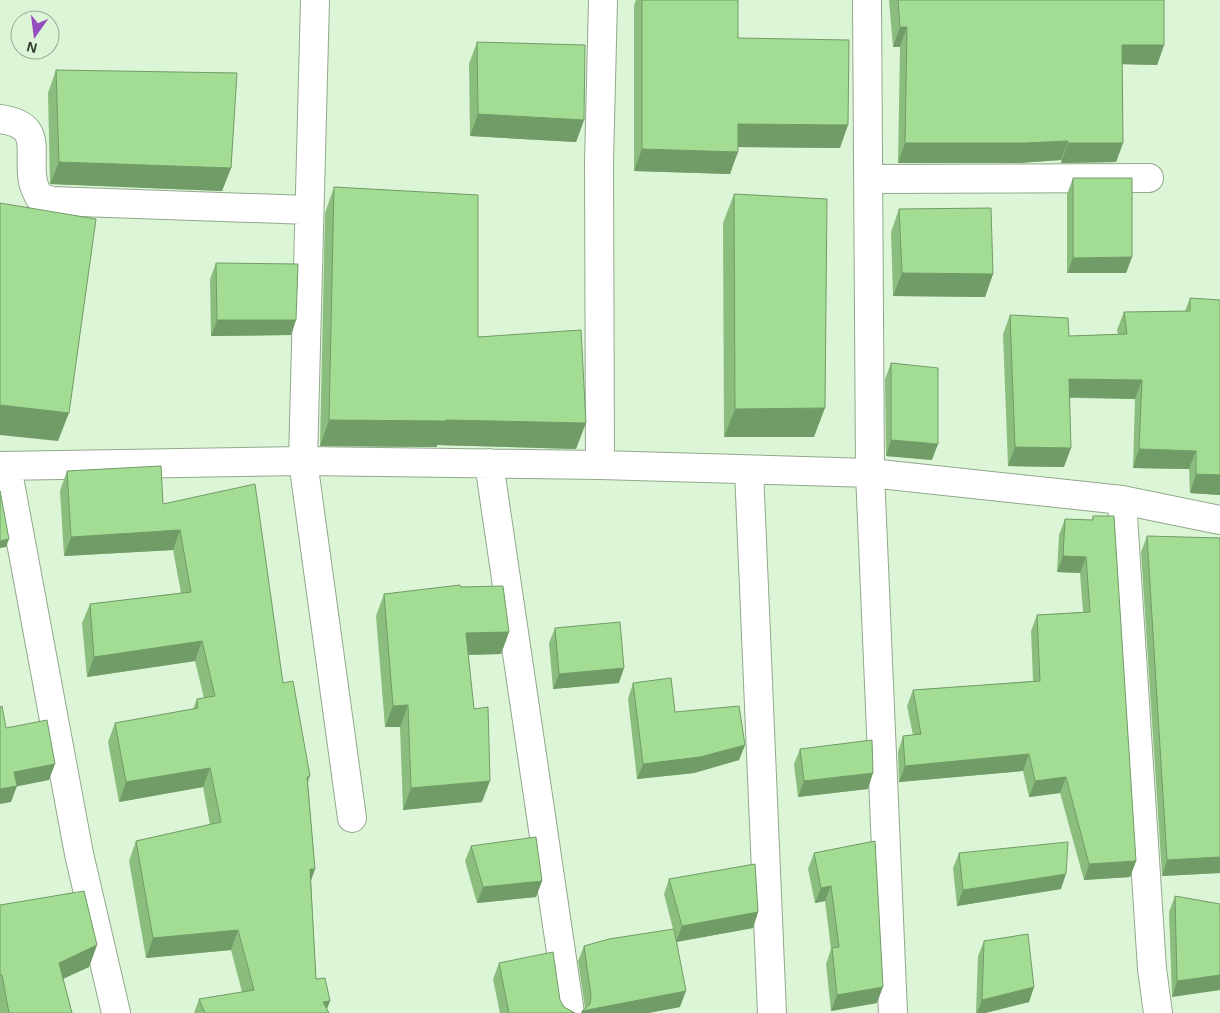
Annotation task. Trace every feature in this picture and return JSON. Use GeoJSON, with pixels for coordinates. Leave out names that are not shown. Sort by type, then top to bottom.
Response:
{"type":"FeatureCollection","features":[{"type":"Feature","properties":{"kind":"street"},"geometry":{"type":"LineString","coordinates":[[314,0],[304,461],[352,818]]}},
{"type":"Feature","properties":{"kind":"street"},"geometry":{"type":"LineString","coordinates":[[600,465],[600,162],[603,0]]}},
{"type":"Feature","properties":{"kind":"street"},"geometry":{"type":"LineString","coordinates":[[867,0],[870,474],[893,1013]]}},
{"type":"Feature","properties":{"kind":"street"},"geometry":{"type":"LineString","coordinates":[[0,119],[15,121],[28,132],[33,144],[33,181],[39,196],[52,201],[310,210]]}},
{"type":"Feature","properties":{"kind":"street"},"geometry":{"type":"LineString","coordinates":[[869,179],[1149,178]]}},
{"type":"Feature","properties":{"kind":"street"},"geometry":{"type":"LineString","coordinates":[[116,1013],[79,854],[4,466],[304,461],[600,465],[870,474],[1122,500],[1220,520]]}},
{"type":"Feature","properties":{"kind":"street"},"geometry":{"type":"LineString","coordinates":[[489,463],[570,1013]]}},
{"type":"Feature","properties":{"kind":"street"},"geometry":{"type":"LineString","coordinates":[[749,470],[772,1013]]}},
{"type":"Feature","properties":{"kind":"street"},"geometry":{"type":"LineString","coordinates":[[1122,500],[1152,969],[1158,1013]]}},
{"type":"Feature","properties":{"kind":"building"},"geometry":{"type":"Polygon","coordinates":[[[642,0],[738,0],[738,38],[849,40],[848,125],[738,124],[738,152],[642,149],[642,0]]]}},
{"type":"Feature","properties":{"kind":"building"},"geometry":{"type":"Polygon","coordinates":[[[898,0],[1164,0],[1164,45],[1122,45],[1123,143],[1068,143],[1068,141],[905,143],[907,27],[900,27],[898,0]]]}},
{"type":"Feature","properties":{"kind":"building"},"geometry":{"type":"Polygon","coordinates":[[[477,42],[585,45],[584,120],[478,114],[477,42]]]}},
{"type":"Feature","properties":{"kind":"building"},"geometry":{"type":"Polygon","coordinates":[[[56,70],[237,73],[231,168],[59,162],[56,70]]]}},
{"type":"Feature","properties":{"kind":"building"},"geometry":{"type":"Polygon","coordinates":[[[1073,178],[1132,178],[1132,257],[1073,258],[1073,178]]]}},
{"type":"Feature","properties":{"kind":"building"},"geometry":{"type":"Polygon","coordinates":[[[334,187],[478,195],[478,337],[581,330],[586,423],[329,420],[334,187]]]}},
{"type":"Feature","properties":{"kind":"building"},"geometry":{"type":"Polygon","coordinates":[[[734,194],[827,199],[825,408],[735,409],[734,194]]]}},
{"type":"Feature","properties":{"kind":"building"},"geometry":{"type":"Polygon","coordinates":[[[0,203],[96,219],[69,413],[0,405],[0,203]]]}},
{"type":"Feature","properties":{"kind":"building"},"geometry":{"type":"Polygon","coordinates":[[[991,208],[993,274],[902,273],[899,209],[991,208]]]}},
{"type":"Feature","properties":{"kind":"building"},"geometry":{"type":"Polygon","coordinates":[[[216,263],[298,264],[296,320],[217,320],[216,263]]]}},
{"type":"Feature","properties":{"kind":"building"},"geometry":{"type":"Polygon","coordinates":[[[1190,298],[1220,300],[1220,475],[1196,474],[1196,451],[1139,449],[1142,380],[1069,379],[1071,448],[1015,447],[1010,315],[1068,318],[1069,336],[1127,334],[1124,312],[1190,311],[1190,298]]]}},
{"type":"Feature","properties":{"kind":"building"},"geometry":{"type":"Polygon","coordinates":[[[891,363],[938,368],[938,444],[891,440],[891,363]]]}},
{"type":"Feature","properties":{"kind":"building"},"geometry":{"type":"Polygon","coordinates":[[[161,466],[163,504],[255,484],[283,683],[293,681],[310,776],[307,777],[315,869],[310,869],[316,979],[325,978],[330,1001],[323,1002],[329,1013],[205,1013],[199,999],[254,990],[238,930],[153,938],[136,841],[221,822],[210,768],[126,782],[115,723],[198,708],[197,699],[215,696],[202,641],[94,657],[90,604],[191,592],[180,530],[71,537],[67,471],[161,466]]]}},
{"type":"Feature","properties":{"kind":"building"},"geometry":{"type":"Polygon","coordinates":[[[0,491],[9,539],[0,541],[0,491]]]}},
{"type":"Feature","properties":{"kind":"building"},"geometry":{"type":"Polygon","coordinates":[[[1093,516],[1114,516],[1136,861],[1089,864],[1066,777],[1035,781],[1029,754],[905,766],[903,736],[921,734],[913,690],[1040,681],[1037,615],[1090,612],[1086,557],[1063,556],[1065,519],[1093,520],[1093,516]]]}},
{"type":"Feature","properties":{"kind":"building"},"geometry":{"type":"Polygon","coordinates":[[[1147,536],[1220,538],[1220,857],[1167,860],[1147,536]]]}},
{"type":"Feature","properties":{"kind":"building"},"geometry":{"type":"Polygon","coordinates":[[[460,585],[461,587],[503,586],[509,632],[466,633],[474,709],[488,707],[490,781],[411,788],[408,705],[393,706],[384,594],[460,585]]]}},
{"type":"Feature","properties":{"kind":"building"},"geometry":{"type":"Polygon","coordinates":[[[620,622],[624,668],[559,674],[555,628],[620,622]]]}},
{"type":"Feature","properties":{"kind":"building"},"geometry":{"type":"Polygon","coordinates":[[[671,678],[675,712],[739,706],[745,745],[700,757],[643,764],[633,683],[671,678]]]}},
{"type":"Feature","properties":{"kind":"building"},"geometry":{"type":"Polygon","coordinates":[[[2,706],[6,728],[47,720],[55,764],[14,772],[17,786],[0,789],[0,707],[2,706]]]}},
{"type":"Feature","properties":{"kind":"building"},"geometry":{"type":"Polygon","coordinates":[[[872,740],[873,773],[804,781],[800,749],[872,740]]]}},
{"type":"Feature","properties":{"kind":"building"},"geometry":{"type":"Polygon","coordinates":[[[536,837],[542,881],[483,887],[471,846],[536,837]]]}},
{"type":"Feature","properties":{"kind":"building"},"geometry":{"type":"Polygon","coordinates":[[[875,841],[883,987],[837,995],[832,948],[839,947],[831,886],[821,888],[814,853],[875,841]]]}},
{"type":"Feature","properties":{"kind":"building"},"geometry":{"type":"Polygon","coordinates":[[[1068,842],[1066,874],[963,890],[959,853],[1068,842]]]}},
{"type":"Feature","properties":{"kind":"building"},"geometry":{"type":"Polygon","coordinates":[[[755,864],[758,912],[682,926],[669,879],[755,864]]]}},
{"type":"Feature","properties":{"kind":"building"},"geometry":{"type":"Polygon","coordinates":[[[84,891],[97,945],[59,963],[72,1013],[9,1013],[2,975],[0,975],[0,905],[84,891]]]}},
{"type":"Feature","properties":{"kind":"building"},"geometry":{"type":"Polygon","coordinates":[[[1175,896],[1220,904],[1220,975],[1177,981],[1175,896]]]}},
{"type":"Feature","properties":{"kind":"building"},"geometry":{"type":"Polygon","coordinates":[[[674,929],[686,991],[582,1011],[590,1004],[591,996],[584,946],[609,939],[674,929]]]}},
{"type":"Feature","properties":{"kind":"building"},"geometry":{"type":"Polygon","coordinates":[[[1028,934],[1034,987],[982,1000],[984,941],[1028,934]]]}},
{"type":"Feature","properties":{"kind":"building"},"geometry":{"type":"Polygon","coordinates":[[[553,952],[560,1000],[564,1007],[575,1013],[509,1013],[499,963],[553,952]]]}}]}
